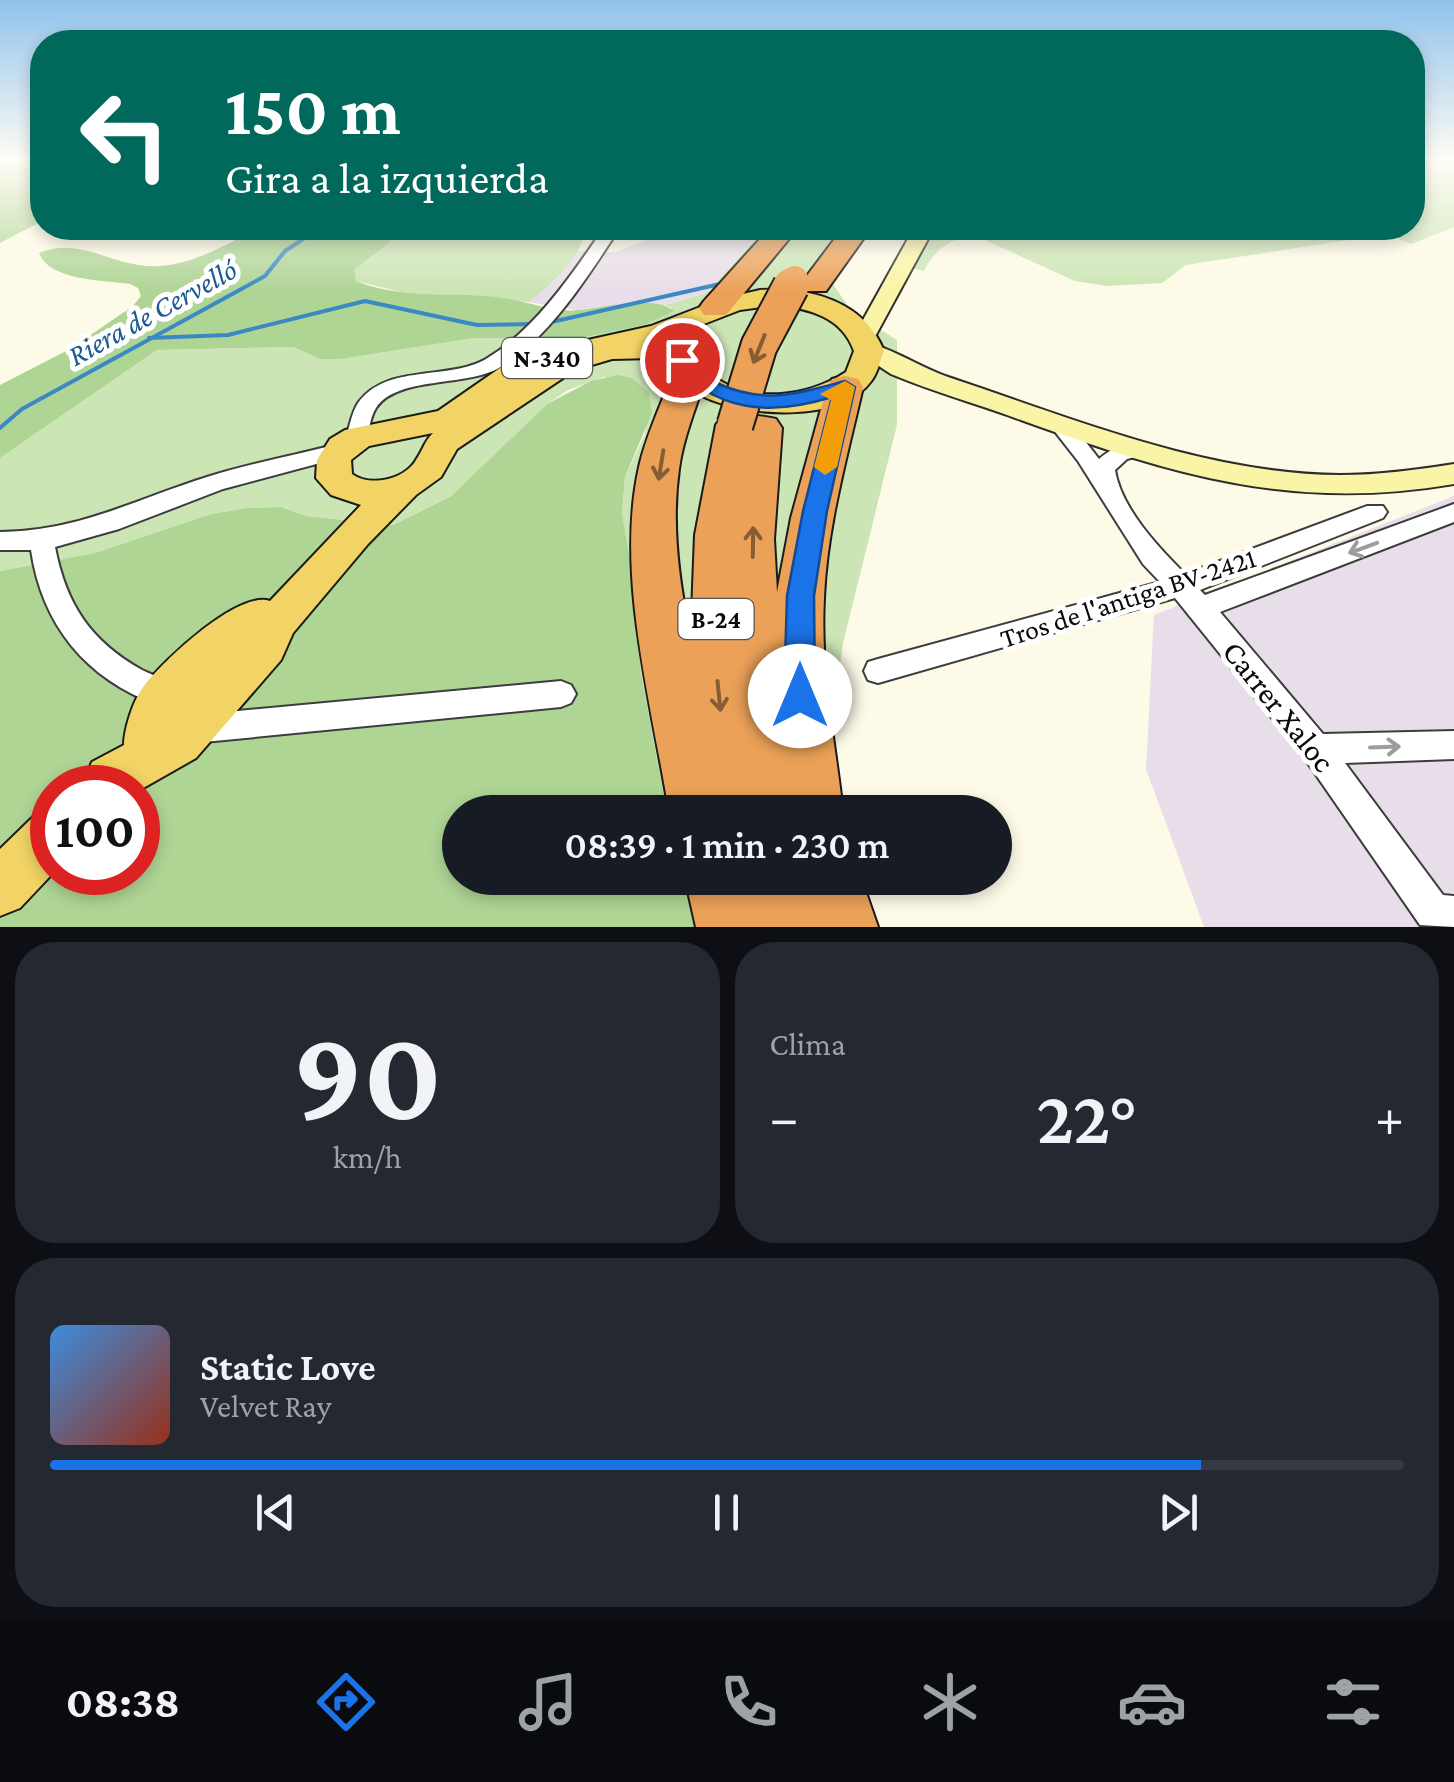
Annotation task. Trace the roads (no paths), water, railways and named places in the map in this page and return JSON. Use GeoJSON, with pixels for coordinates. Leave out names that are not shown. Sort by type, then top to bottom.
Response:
{"type":"FeatureCollection","features":[{"type":"Feature","properties":{"kind":"highway"},"geometry":{"type":"LineString","coordinates":[[704,314],[773,240]]}},
{"type":"Feature","properties":{"kind":"highway","name":"B-24"},"geometry":{"type":"LineString","coordinates":[[734,795],[715,660],[717,535],[749,426],[813,291],[830,240]]}},
{"type":"Feature","properties":{"kind":"highway","name":"B-24"},"geometry":{"type":"LineString","coordinates":[[813,291],[849,240]]}},
{"type":"Feature","properties":{"kind":"highway"},"geometry":{"type":"LineString","coordinates":[[812,795],[800,696],[800,596],[815,511],[857,365]]}},
{"type":"Feature","properties":{"kind":"highway"},"geometry":{"type":"LineString","coordinates":[[686,366],[660,467],[654,558],[657,593],[696,795]]}},
{"type":"Feature","properties":{"kind":"highway","name":"B-24"},"geometry":{"type":"LineString","coordinates":[[749,426],[756,678],[775,795]]}},
{"type":"Feature","properties":{"kind":"highway"},"geometry":{"type":"LineString","coordinates":[[721,895],[729,927]]}},
{"type":"Feature","properties":{"kind":"highway"},"geometry":{"type":"LineString","coordinates":[[754,895],[762,927]]}},
{"type":"Feature","properties":{"kind":"highway"},"geometry":{"type":"LineString","coordinates":[[800,895],[810,927]]}},
{"type":"Feature","properties":{"kind":"highway"},"geometry":{"type":"LineString","coordinates":[[835,895],[845,927]]}},
{"type":"Feature","properties":{"kind":"main road"},"geometry":{"type":"LineString","coordinates":[[917,240],[884,297],[857,365],[898,377],[928,378],[1135,450],[1211,471],[1321,486],[1391,484],[1454,474]]}},
{"type":"Feature","properties":{"kind":"main road","name":"N-340"},"geometry":{"type":"LineString","coordinates":[[373,447],[566,363],[637,348],[665,351],[719,392],[762,402],[808,401],[857,365],[854,324],[813,291]]}},
{"type":"Feature","properties":{"kind":"main road","name":"N-340"},"geometry":{"type":"LineString","coordinates":[[373,447],[458,414],[516,371],[554,355],[640,338],[764,297],[791,298],[813,291],[855,308],[884,297]]}},
{"type":"Feature","properties":{"kind":"main road"},"geometry":{"type":"LineString","coordinates":[[686,366],[680,343],[704,314]]}},
{"type":"Feature","properties":{"kind":"main road","name":"N-340"},"geometry":{"type":"LineString","coordinates":[[262,625],[404,486],[431,466],[373,447]]}},
{"type":"Feature","properties":{"kind":"main road"},"geometry":{"type":"LineString","coordinates":[[373,447],[368,494],[404,486]]}},
{"type":"Feature","properties":{"kind":"main road"},"geometry":{"type":"LineString","coordinates":[[130,765],[168,736],[266,647],[262,625],[343,518],[373,447]]}},
{"type":"Feature","properties":{"kind":"main road"},"geometry":{"type":"LineString","coordinates":[[0,888],[30,858]]}},
{"type":"Feature","properties":{"kind":"street"},"geometry":{"type":"LineString","coordinates":[[3,541],[42,542],[100,529],[210,484],[278,468],[307,470],[373,447],[366,406],[387,389],[489,365],[522,337],[587,267],[603,240]]}},
{"type":"Feature","properties":{"kind":"street"},"geometry":{"type":"LineString","coordinates":[[522,337],[532,350],[554,355]]}},
{"type":"Feature","properties":{"kind":"street","name":"Carrer Xaloc"},"geometry":{"type":"LineString","coordinates":[[1060,424],[1152,556],[1316,749],[1433,912],[1454,914]]}},
{"type":"Feature","properties":{"kind":"street"},"geometry":{"type":"LineString","coordinates":[[1106,488],[1104,468],[1110,459],[1135,450]]}},
{"type":"Feature","properties":{"kind":"street","name":"Tros de l'antiga BV-2421"},"geometry":{"type":"LineString","coordinates":[[878,671],[1190,598],[1374,512]]}},
{"type":"Feature","properties":{"kind":"street"},"geometry":{"type":"LineString","coordinates":[[1190,598],[1454,514]]}},
{"type":"Feature","properties":{"kind":"street"},"geometry":{"type":"LineString","coordinates":[[42,542],[46,576],[86,650],[158,692]]}},
{"type":"Feature","properties":{"kind":"street"},"geometry":{"type":"LineString","coordinates":[[168,736],[561,694]]}},
{"type":"Feature","properties":{"kind":"street"},"geometry":{"type":"LineString","coordinates":[[1316,749],[1454,745]]}},
{"type":"Feature","properties":{"kind":"waterway","name":"Riera de Cervelló"},"geometry":{"type":"LineString","coordinates":[[152,338],[265,276],[285,251],[302,240]]}},
{"type":"Feature","properties":{"kind":"waterway"},"geometry":{"type":"LineString","coordinates":[[547,323],[720,284]]}},
{"type":"Feature","properties":{"kind":"waterway"},"geometry":{"type":"LineString","coordinates":[[152,338],[228,335],[365,301],[477,325],[531,324]]}},
{"type":"Feature","properties":{"kind":"waterway","name":"Riera de Cervelló"},"geometry":{"type":"LineString","coordinates":[[0,428],[22,409],[152,338]]}}]}
